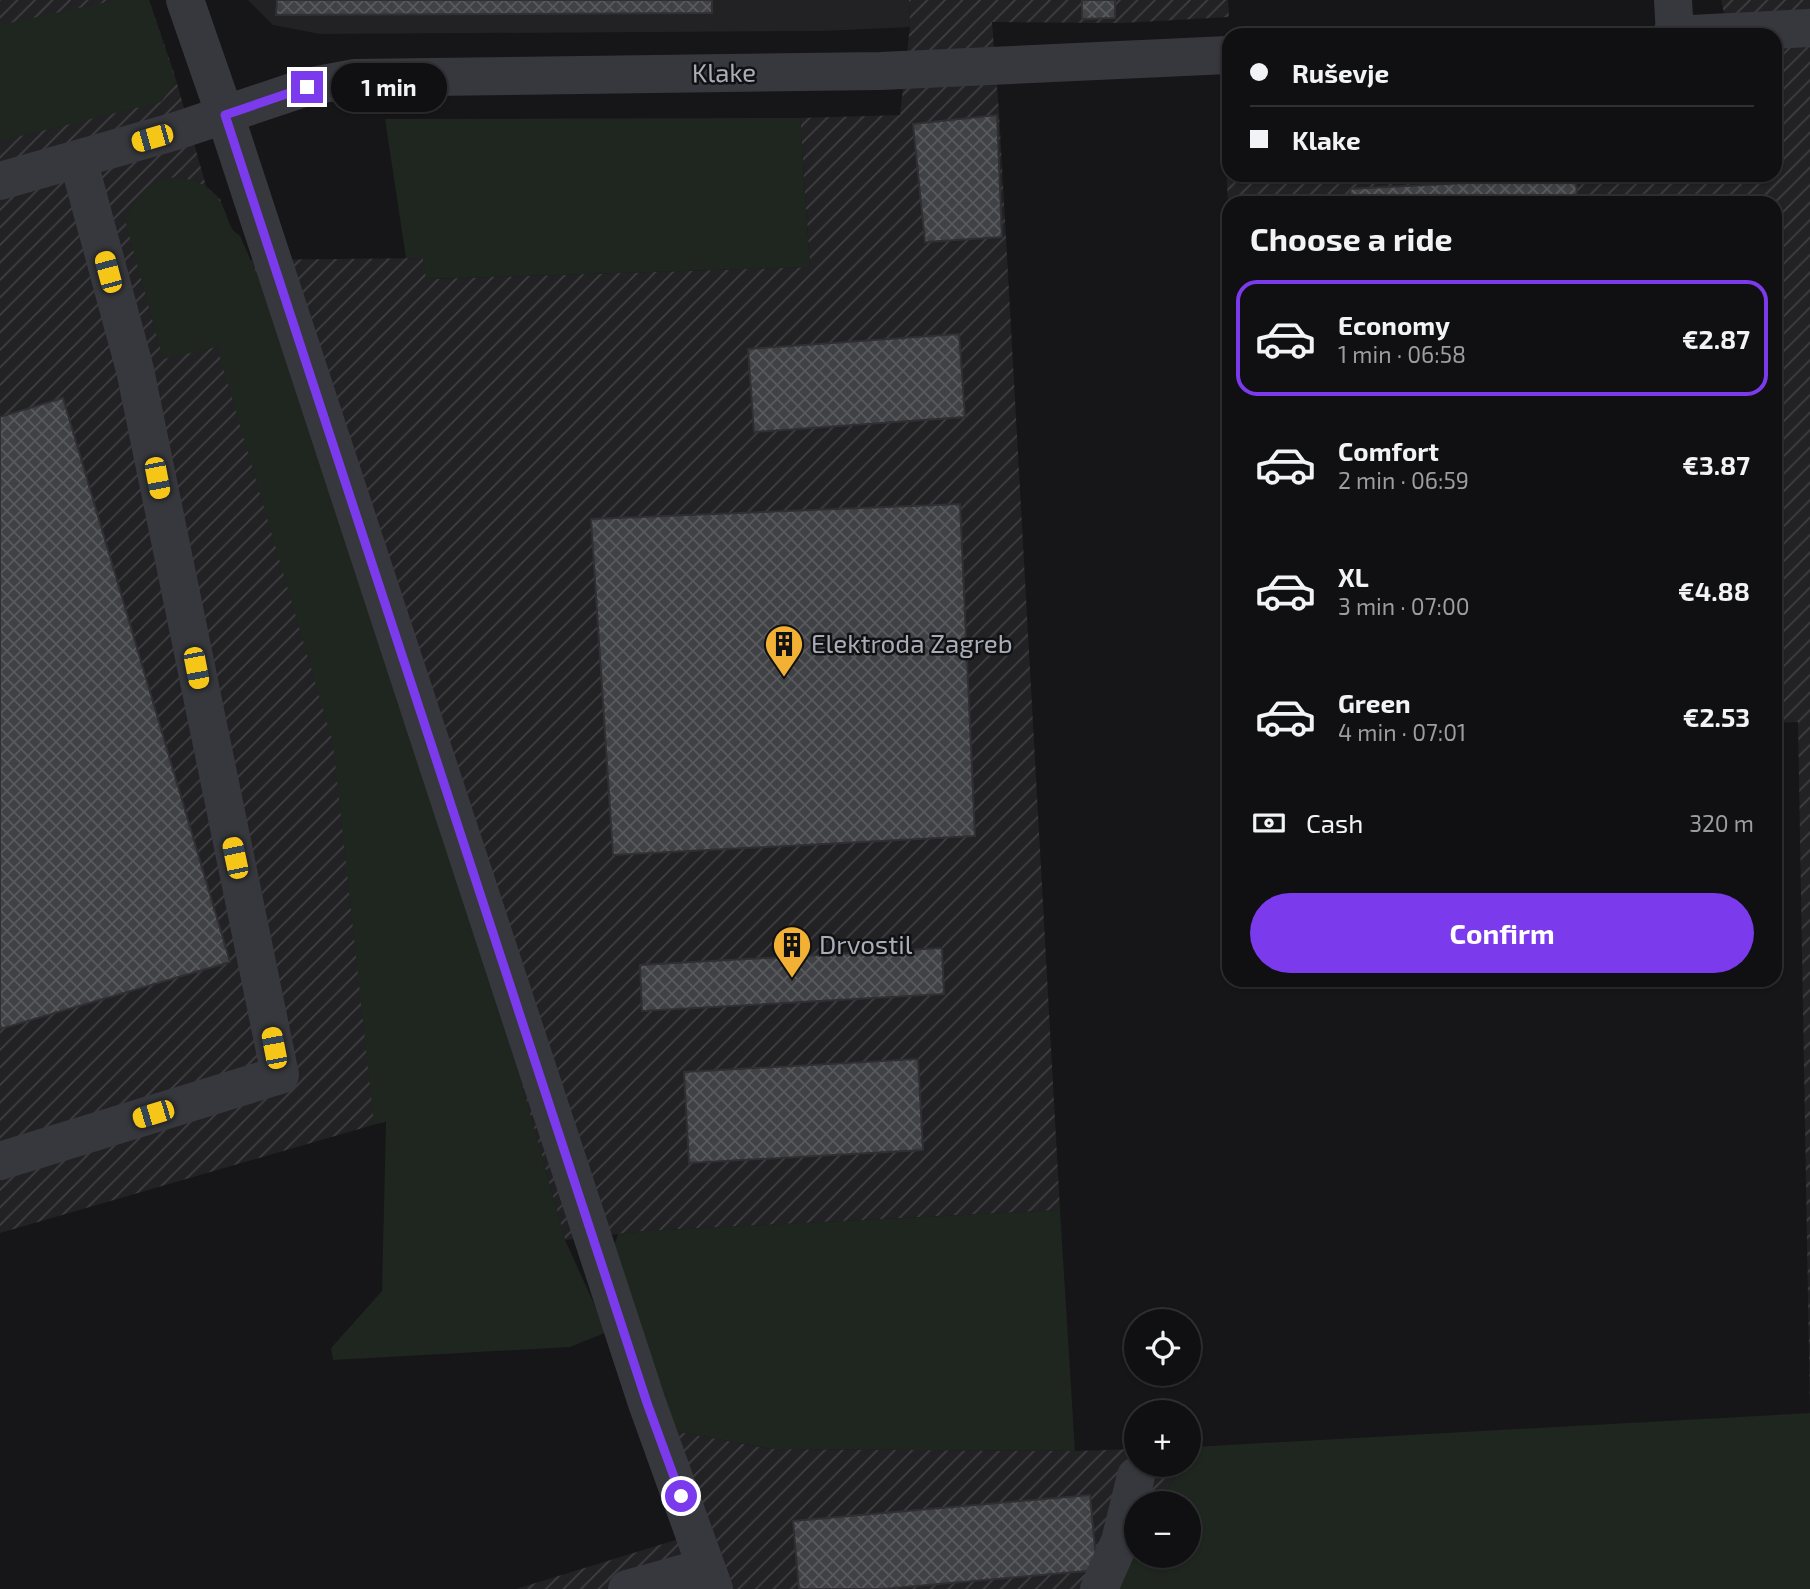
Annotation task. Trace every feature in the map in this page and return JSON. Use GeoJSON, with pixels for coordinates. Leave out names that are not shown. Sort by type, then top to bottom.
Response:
{"type":"FeatureCollection","features":[{"type":"Feature","properties":{"kind":"street"},"geometry":{"type":"LineString","coordinates":[[185,0],[643,1390],[710,1578],[627,1589]]}},
{"type":"Feature","properties":{"kind":"street"},"geometry":{"type":"LineString","coordinates":[[1673,0],[1673,28]]}},
{"type":"Feature","properties":{"kind":"street"},"geometry":{"type":"LineString","coordinates":[[1782,29],[1810,28]]}},
{"type":"Feature","properties":{"kind":"street","name":"Klake"},"geometry":{"type":"LineString","coordinates":[[0,181],[225,115],[307,87],[355,78],[881,71],[1222,55]]}},
{"type":"Feature","properties":{"kind":"street"},"geometry":{"type":"LineString","coordinates":[[0,1161],[280,1075],[135,370],[78,159]]}},
{"type":"Feature","properties":{"kind":"street"},"geometry":{"type":"LineString","coordinates":[[1099,1589],[1120,1541],[1136,1477]]}},
{"type":"Feature","properties":{"kind":"shaded area"},"geometry":{"type":"Polygon","coordinates":[[[0,0],[149,0],[174,73],[206,186],[220,199],[232,231],[240,236],[250,260],[423,258],[427,279],[810,267],[800,118],[900,115],[910,27],[909,0],[1228,0],[1229,17],[1122,23],[992,22],[1060,1210],[646,1231],[565,1240],[521,1082],[0,1233],[0,0]]]}},
{"type":"Feature","properties":{"kind":"shaded area"},"geometry":{"type":"Polygon","coordinates":[[[116,0],[149,0],[176,82],[161,102],[0,141],[0,25],[116,0]]]}},
{"type":"Feature","properties":{"kind":"shaded area"},"geometry":{"type":"Polygon","coordinates":[[[248,0],[909,0],[910,27],[823,31],[320,34],[273,25],[248,0]]]}},
{"type":"Feature","properties":{"kind":"shaded area"},"geometry":{"type":"Polygon","coordinates":[[[1721,0],[1810,0],[1810,1413],[1798,722],[1782,723],[1782,196],[1228,196],[1227,182],[1782,182],[1782,28],[1727,28],[1721,0]]]}},
{"type":"Feature","properties":{"kind":"shaded area"},"geometry":{"type":"Polygon","coordinates":[[[800,118],[810,267],[426,279],[423,258],[406,258],[385,119],[800,118]]]}},
{"type":"Feature","properties":{"kind":"shaded area"},"geometry":{"type":"Polygon","coordinates":[[[175,177],[200,183],[218,198],[231,226],[240,236],[267,297],[525,1069],[521,1081],[565,1240],[607,1332],[570,1347],[333,1360],[331,1348],[382,1291],[386,1121],[374,1124],[333,743],[217,347],[163,359],[125,220],[144,191],[156,182],[175,177]]]}},
{"type":"Feature","properties":{"kind":"shaded area"},"geometry":{"type":"Polygon","coordinates":[[[1060,1210],[1075,1451],[770,1449],[675,1431],[613,1249],[618,1234],[646,1231],[1060,1210]]]}},
{"type":"Feature","properties":{"kind":"shaded area"},"geometry":{"type":"Polygon","coordinates":[[[1810,1413],[1810,1589],[1111,1589],[1124,1566],[1201,1568],[1201,1491],[1167,1491],[1175,1477],[1201,1477],[1201,1447],[1810,1413]]]}},
{"type":"Feature","properties":{"kind":"shaded area"},"geometry":{"type":"Polygon","coordinates":[[[675,1431],[770,1449],[1124,1449],[1124,1477],[1175,1477],[1167,1491],[1124,1491],[1124,1544],[1111,1589],[731,1589],[675,1431]]]}},
{"type":"Feature","properties":{"kind":"shaded area"},"geometry":{"type":"Polygon","coordinates":[[[679,1539],[697,1589],[516,1589],[679,1539]]]}},
{"type":"Feature","properties":{"kind":"building"},"geometry":{"type":"Polygon","coordinates":[[[277,0],[712,0],[712,13],[276,15],[277,0]]]}},
{"type":"Feature","properties":{"kind":"building"},"geometry":{"type":"Polygon","coordinates":[[[1082,0],[1115,0],[1115,18],[1082,19],[1082,0]]]}},
{"type":"Feature","properties":{"kind":"building"},"geometry":{"type":"Polygon","coordinates":[[[997,115],[1002,237],[925,242],[913,124],[997,115]]]}},
{"type":"Feature","properties":{"kind":"building"},"geometry":{"type":"Polygon","coordinates":[[[1482,182],[1576,182],[1577,196],[1350,196],[1350,189],[1482,182]]]}},
{"type":"Feature","properties":{"kind":"building"},"geometry":{"type":"Polygon","coordinates":[[[959,334],[965,417],[754,432],[748,349],[959,334]]]}},
{"type":"Feature","properties":{"kind":"building"},"geometry":{"type":"Polygon","coordinates":[[[63,398],[230,962],[0,1029],[0,417],[63,398]]]}},
{"type":"Feature","properties":{"kind":"building","name":"Elektroda Zagreb"},"geometry":{"type":"Polygon","coordinates":[[[960,504],[975,836],[613,855],[591,519],[960,504]]]}},
{"type":"Feature","properties":{"kind":"building","name":"Drvostil"},"geometry":{"type":"Polygon","coordinates":[[[942,948],[944,994],[642,1011],[640,965],[942,948]]]}},
{"type":"Feature","properties":{"kind":"building"},"geometry":{"type":"Polygon","coordinates":[[[918,1059],[923,1150],[689,1163],[684,1072],[918,1059]]]}},
{"type":"Feature","properties":{"kind":"building"},"geometry":{"type":"Polygon","coordinates":[[[1090,1495],[1097,1570],[882,1589],[799,1589],[793,1521],[1090,1495]]]}},
{"type":"Feature","properties":{"kind":"place","name":"Elektroda Zagreb"},"geometry":{"type":"Point","coordinates":[784,678]}},
{"type":"Feature","properties":{"kind":"place","name":"Drvostil"},"geometry":{"type":"Point","coordinates":[792,979]}},
{"type":"Feature","properties":{"kind":"route"},"geometry":{"type":"LineString","coordinates":[[307,87],[225,115],[647,1403],[681,1496]]}}]}
